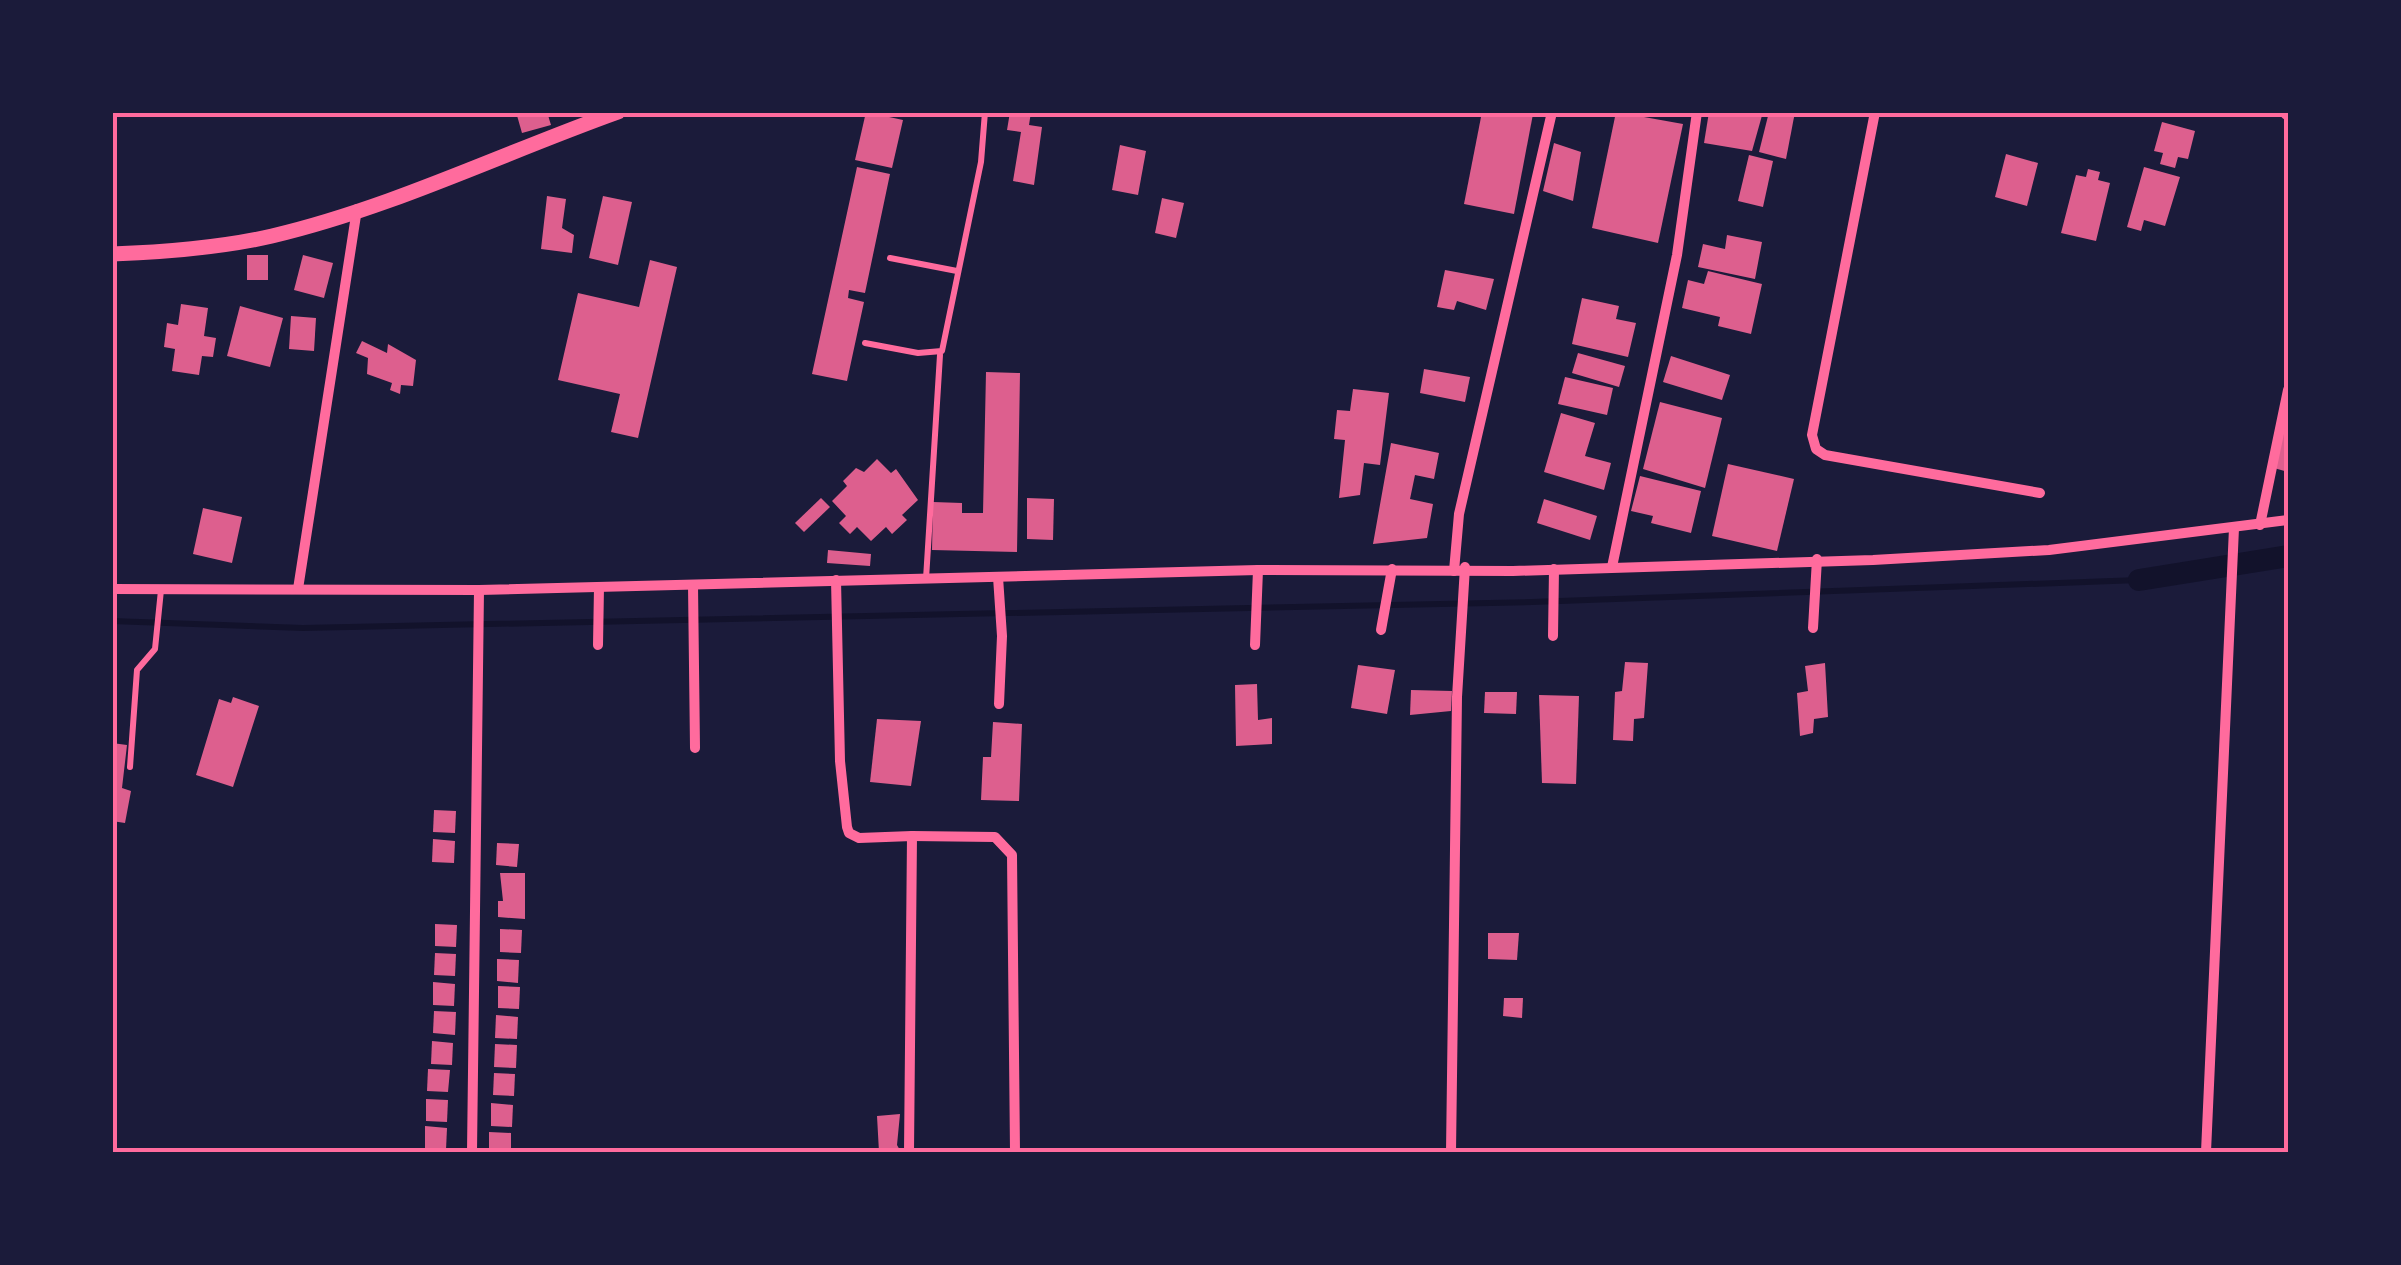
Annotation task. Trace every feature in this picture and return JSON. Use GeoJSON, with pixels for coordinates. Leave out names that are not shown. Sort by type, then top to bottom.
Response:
{"type":"FeatureCollection","features":[{"type":"Feature","properties":{"kind":"street"},"geometry":{"type":"LineString","coordinates":[[112,254],[181,251],[272,236],[357,209],[618,112]]}},
{"type":"Feature","properties":{"kind":"street"},"geometry":{"type":"LineString","coordinates":[[1451,1152],[1464,581],[1460,569],[1459,514],[1552,112]]}},
{"type":"Feature","properties":{"kind":"street"},"geometry":{"type":"LineString","coordinates":[[1612,568],[1677,255],[1697,112]]}},
{"type":"Feature","properties":{"kind":"street"},"geometry":{"type":"LineString","coordinates":[[1875,112],[1812,435],[1816,449],[1825,456],[2040,493]]}},
{"type":"Feature","properties":{"kind":"street"},"geometry":{"type":"LineString","coordinates":[[298,588],[357,209]]}},
{"type":"Feature","properties":{"kind":"street"},"geometry":{"type":"LineString","coordinates":[[2260,525],[2288,390]]}},
{"type":"Feature","properties":{"kind":"street"},"geometry":{"type":"LineString","coordinates":[[112,589],[161,593],[298,588],[692,590],[836,580],[998,576],[1817,564],[2234,534],[2288,520]]}},
{"type":"Feature","properties":{"kind":"street"},"geometry":{"type":"LineString","coordinates":[[2206,1152],[2234,534]]}},
{"type":"Feature","properties":{"kind":"street"},"geometry":{"type":"LineString","coordinates":[[1813,628],[1817,564]]}},
{"type":"Feature","properties":{"kind":"street"},"geometry":{"type":"LineString","coordinates":[[1553,630],[1554,570]]}},
{"type":"Feature","properties":{"kind":"street"},"geometry":{"type":"LineString","coordinates":[[1381,630],[1392,573]]}},
{"type":"Feature","properties":{"kind":"street"},"geometry":{"type":"LineString","coordinates":[[1255,645],[1258,575]]}},
{"type":"Feature","properties":{"kind":"street"},"geometry":{"type":"LineString","coordinates":[[998,576],[1002,636],[999,704]]}},
{"type":"Feature","properties":{"kind":"street"},"geometry":{"type":"LineString","coordinates":[[836,580],[840,761],[849,833],[859,838],[995,837],[1012,855],[1015,1152]]}},
{"type":"Feature","properties":{"kind":"street"},"geometry":{"type":"LineString","coordinates":[[598,645],[599,587]]}},
{"type":"Feature","properties":{"kind":"street"},"geometry":{"type":"LineString","coordinates":[[472,1152],[479,590]]}},
{"type":"Feature","properties":{"kind":"street"},"geometry":{"type":"LineString","coordinates":[[692,590],[695,748]]}},
{"type":"Feature","properties":{"kind":"street"},"geometry":{"type":"LineString","coordinates":[[909,1152],[912,836]]}},
{"type":"Feature","properties":{"kind":"lane"},"geometry":{"type":"LineString","coordinates":[[926,580],[940,354],[982,162],[984,112]]}},
{"type":"Feature","properties":{"kind":"lane"},"geometry":{"type":"LineString","coordinates":[[890,258],[957,271]]}},
{"type":"Feature","properties":{"kind":"lane"},"geometry":{"type":"LineString","coordinates":[[865,343],[940,354]]}},
{"type":"Feature","properties":{"kind":"lane"},"geometry":{"type":"LineString","coordinates":[[130,766],[136,670],[155,649],[161,593]]}},
{"type":"Feature","properties":{"kind":"building"},"geometry":{"type":"Polygon","coordinates":[[[516,112],[547,112],[551,125],[522,133],[516,112]]]}},
{"type":"Feature","properties":{"kind":"building"},"geometry":{"type":"Polygon","coordinates":[[[866,112],[903,120],[892,168],[855,160],[866,112]]]}},
{"type":"Feature","properties":{"kind":"building"},"geometry":{"type":"Polygon","coordinates":[[[1010,112],[1031,112],[1029,125],[1042,127],[1034,185],[1013,181],[1021,132],[1007,130],[1010,112]]]}},
{"type":"Feature","properties":{"kind":"building"},"geometry":{"type":"Polygon","coordinates":[[[1482,112],[1533,114],[1514,214],[1464,204],[1482,112]]]}},
{"type":"Feature","properties":{"kind":"building"},"geometry":{"type":"Polygon","coordinates":[[[1616,112],[1683,124],[1658,243],[1592,228],[1616,112]]]}},
{"type":"Feature","properties":{"kind":"building"},"geometry":{"type":"Polygon","coordinates":[[[1709,112],[1763,112],[1752,151],[1704,143],[1709,112]]]}},
{"type":"Feature","properties":{"kind":"building"},"geometry":{"type":"Polygon","coordinates":[[[1769,112],[1795,112],[1786,159],[1759,152],[1769,112]]]}},
{"type":"Feature","properties":{"kind":"building"},"geometry":{"type":"Polygon","coordinates":[[[2162,122],[2195,131],[2188,159],[2178,157],[2175,168],[2160,164],[2163,153],[2154,151],[2162,122]]]}},
{"type":"Feature","properties":{"kind":"building"},"geometry":{"type":"Polygon","coordinates":[[[1554,143],[1581,152],[1573,201],[1543,191],[1554,143]]]}},
{"type":"Feature","properties":{"kind":"building"},"geometry":{"type":"Polygon","coordinates":[[[1120,145],[1146,151],[1138,195],[1112,190],[1120,145]]]}},
{"type":"Feature","properties":{"kind":"building"},"geometry":{"type":"Polygon","coordinates":[[[2006,154],[2038,163],[2027,206],[1995,197],[2006,154]]]}},
{"type":"Feature","properties":{"kind":"building"},"geometry":{"type":"Polygon","coordinates":[[[1749,155],[1773,161],[1763,207],[1738,201],[1749,155]]]}},
{"type":"Feature","properties":{"kind":"building"},"geometry":{"type":"Polygon","coordinates":[[[857,167],[890,174],[865,293],[849,290],[848,298],[864,302],[847,381],[812,374],[857,167]]]}},
{"type":"Feature","properties":{"kind":"building"},"geometry":{"type":"Polygon","coordinates":[[[2144,167],[2180,177],[2165,226],[2144,220],[2141,231],[2127,227],[2144,167]]]}},
{"type":"Feature","properties":{"kind":"building"},"geometry":{"type":"Polygon","coordinates":[[[2088,169],[2100,172],[2098,180],[2110,183],[2096,241],[2061,233],[2076,175],[2086,177],[2088,169]]]}},
{"type":"Feature","properties":{"kind":"building"},"geometry":{"type":"Polygon","coordinates":[[[547,196],[566,199],[562,228],[574,235],[572,253],[541,249],[547,196]]]}},
{"type":"Feature","properties":{"kind":"building"},"geometry":{"type":"Polygon","coordinates":[[[603,196],[632,202],[618,265],[589,258],[603,196]]]}},
{"type":"Feature","properties":{"kind":"building"},"geometry":{"type":"Polygon","coordinates":[[[1162,198],[1184,203],[1176,238],[1155,233],[1162,198]]]}},
{"type":"Feature","properties":{"kind":"building"},"geometry":{"type":"Polygon","coordinates":[[[1727,235],[1762,242],[1755,279],[1698,267],[1703,244],[1725,249],[1727,235]]]}},
{"type":"Feature","properties":{"kind":"building"},"geometry":{"type":"Polygon","coordinates":[[[247,255],[268,255],[268,280],[247,280],[247,255]]]}},
{"type":"Feature","properties":{"kind":"building"},"geometry":{"type":"Polygon","coordinates":[[[303,255],[333,263],[324,298],[294,290],[303,255]]]}},
{"type":"Feature","properties":{"kind":"building"},"geometry":{"type":"Polygon","coordinates":[[[650,260],[677,267],[638,438],[611,432],[620,394],[558,380],[578,293],[639,307],[650,260]]]}},
{"type":"Feature","properties":{"kind":"building"},"geometry":{"type":"Polygon","coordinates":[[[1445,270],[1494,279],[1486,310],[1457,301],[1454,310],[1437,307],[1445,270]]]}},
{"type":"Feature","properties":{"kind":"building"},"geometry":{"type":"Polygon","coordinates":[[[1708,271],[1762,284],[1751,334],[1718,326],[1720,317],[1682,308],[1688,280],[1704,284],[1708,271]]]}},
{"type":"Feature","properties":{"kind":"building"},"geometry":{"type":"Polygon","coordinates":[[[1582,298],[1619,306],[1616,319],[1636,323],[1628,357],[1572,344],[1582,298]]]}},
{"type":"Feature","properties":{"kind":"building"},"geometry":{"type":"Polygon","coordinates":[[[181,304],[208,308],[204,336],[216,338],[213,357],[202,356],[199,375],[172,371],[175,349],[164,347],[167,323],[178,325],[181,304]]]}},
{"type":"Feature","properties":{"kind":"building"},"geometry":{"type":"Polygon","coordinates":[[[240,306],[283,318],[270,367],[227,356],[240,306]]]}},
{"type":"Feature","properties":{"kind":"building"},"geometry":{"type":"Polygon","coordinates":[[[291,316],[316,318],[314,351],[289,349],[291,316]]]}},
{"type":"Feature","properties":{"kind":"building"},"geometry":{"type":"Polygon","coordinates":[[[362,341],[387,353],[388,344],[416,360],[413,386],[401,385],[400,394],[390,390],[392,383],[367,374],[368,358],[356,353],[362,341]]]}},
{"type":"Feature","properties":{"kind":"building"},"geometry":{"type":"Polygon","coordinates":[[[1578,353],[1625,366],[1619,387],[1572,373],[1578,353]]]}},
{"type":"Feature","properties":{"kind":"building"},"geometry":{"type":"Polygon","coordinates":[[[1671,356],[1730,375],[1722,400],[1663,382],[1671,356]]]}},
{"type":"Feature","properties":{"kind":"building"},"geometry":{"type":"Polygon","coordinates":[[[1424,369],[1470,377],[1465,402],[1420,393],[1424,369]]]}},
{"type":"Feature","properties":{"kind":"building"},"geometry":{"type":"Polygon","coordinates":[[[986,372],[1020,373],[1017,552],[932,550],[933,502],[962,503],[962,513],[983,513],[986,372]]]}},
{"type":"Feature","properties":{"kind":"building"},"geometry":{"type":"Polygon","coordinates":[[[1565,377],[1613,388],[1607,415],[1558,404],[1565,377]]]}},
{"type":"Feature","properties":{"kind":"building"},"geometry":{"type":"Polygon","coordinates":[[[1353,389],[1389,393],[1380,465],[1364,463],[1360,495],[1339,498],[1345,440],[1334,439],[1337,410],[1350,411],[1353,389]]]}},
{"type":"Feature","properties":{"kind":"building"},"geometry":{"type":"Polygon","coordinates":[[[1660,402],[1722,418],[1705,488],[1643,469],[1660,402]]]}},
{"type":"Feature","properties":{"kind":"building"},"geometry":{"type":"Polygon","coordinates":[[[1561,413],[1595,423],[1585,456],[1611,463],[1604,490],[1544,472],[1561,413]]]}},
{"type":"Feature","properties":{"kind":"building"},"geometry":{"type":"Polygon","coordinates":[[[2288,413],[2288,472],[2274,468],[2288,413]]]}},
{"type":"Feature","properties":{"kind":"building"},"geometry":{"type":"Polygon","coordinates":[[[1391,443],[1439,453],[1434,479],[1415,475],[1410,499],[1433,504],[1427,538],[1373,544],[1391,443]]]}},
{"type":"Feature","properties":{"kind":"building"},"geometry":{"type":"Polygon","coordinates":[[[877,459],[891,473],[896,469],[918,500],[902,515],[907,520],[892,534],[886,527],[871,541],[857,527],[850,534],[839,523],[846,516],[832,501],[847,486],[843,481],[856,468],[864,472],[877,459]]]}},
{"type":"Feature","properties":{"kind":"building"},"geometry":{"type":"Polygon","coordinates":[[[1728,464],[1794,479],[1777,551],[1712,536],[1728,464]]]}},
{"type":"Feature","properties":{"kind":"building"},"geometry":{"type":"Polygon","coordinates":[[[1640,476],[1701,491],[1691,533],[1651,523],[1653,516],[1631,511],[1640,476]]]}},
{"type":"Feature","properties":{"kind":"building"},"geometry":{"type":"Polygon","coordinates":[[[821,498],[830,507],[804,532],[795,523],[821,498]]]}},
{"type":"Feature","properties":{"kind":"building"},"geometry":{"type":"Polygon","coordinates":[[[1027,498],[1054,499],[1053,540],[1027,539],[1027,498]]]}},
{"type":"Feature","properties":{"kind":"building"},"geometry":{"type":"Polygon","coordinates":[[[1544,499],[1597,516],[1590,540],[1537,523],[1544,499]]]}},
{"type":"Feature","properties":{"kind":"building"},"geometry":{"type":"Polygon","coordinates":[[[203,508],[242,517],[232,563],[193,554],[203,508]]]}},
{"type":"Feature","properties":{"kind":"building"},"geometry":{"type":"Polygon","coordinates":[[[828,550],[871,554],[870,566],[827,563],[828,550]]]}},
{"type":"Feature","properties":{"kind":"building"},"geometry":{"type":"Polygon","coordinates":[[[1625,662],[1648,663],[1644,718],[1634,719],[1633,741],[1613,740],[1615,692],[1622,691],[1625,662]]]}},
{"type":"Feature","properties":{"kind":"building"},"geometry":{"type":"Polygon","coordinates":[[[1825,663],[1828,717],[1814,719],[1813,733],[1800,736],[1797,693],[1808,691],[1805,666],[1825,663]]]}},
{"type":"Feature","properties":{"kind":"building"},"geometry":{"type":"Polygon","coordinates":[[[1358,665],[1395,670],[1387,714],[1351,708],[1358,665]]]}},
{"type":"Feature","properties":{"kind":"building"},"geometry":{"type":"Polygon","coordinates":[[[1257,684],[1258,720],[1272,718],[1272,744],[1236,746],[1235,685],[1257,684]]]}},
{"type":"Feature","properties":{"kind":"building"},"geometry":{"type":"Polygon","coordinates":[[[1411,690],[1452,691],[1451,711],[1410,715],[1411,690]]]}},
{"type":"Feature","properties":{"kind":"building"},"geometry":{"type":"Polygon","coordinates":[[[1485,692],[1517,692],[1516,714],[1484,713],[1485,692]]]}},
{"type":"Feature","properties":{"kind":"building"},"geometry":{"type":"Polygon","coordinates":[[[1539,695],[1579,696],[1576,784],[1542,783],[1539,695]]]}},
{"type":"Feature","properties":{"kind":"building"},"geometry":{"type":"Polygon","coordinates":[[[233,697],[259,706],[233,787],[196,775],[219,699],[231,703],[233,697]]]}},
{"type":"Feature","properties":{"kind":"building"},"geometry":{"type":"Polygon","coordinates":[[[877,719],[921,721],[911,786],[870,782],[877,719]]]}},
{"type":"Feature","properties":{"kind":"building"},"geometry":{"type":"Polygon","coordinates":[[[993,722],[1022,724],[1019,801],[981,800],[983,757],[991,757],[993,722]]]}},
{"type":"Feature","properties":{"kind":"building"},"geometry":{"type":"Polygon","coordinates":[[[112,743],[127,745],[122,788],[131,791],[125,823],[112,821],[112,743]]]}},
{"type":"Feature","properties":{"kind":"building"},"geometry":{"type":"Polygon","coordinates":[[[434,810],[456,811],[455,833],[433,832],[434,810]]]}},
{"type":"Feature","properties":{"kind":"building"},"geometry":{"type":"Polygon","coordinates":[[[433,839],[455,841],[454,863],[432,862],[433,839]]]}},
{"type":"Feature","properties":{"kind":"building"},"geometry":{"type":"Polygon","coordinates":[[[497,843],[519,844],[517,867],[496,865],[497,843]]]}},
{"type":"Feature","properties":{"kind":"building"},"geometry":{"type":"Polygon","coordinates":[[[500,873],[525,873],[525,919],[498,917],[498,901],[503,901],[500,873]]]}},
{"type":"Feature","properties":{"kind":"building"},"geometry":{"type":"Polygon","coordinates":[[[435,924],[457,925],[456,947],[435,946],[435,924]]]}},
{"type":"Feature","properties":{"kind":"building"},"geometry":{"type":"Polygon","coordinates":[[[500,929],[522,930],[521,953],[500,952],[500,929]]]}},
{"type":"Feature","properties":{"kind":"building"},"geometry":{"type":"Polygon","coordinates":[[[1488,933],[1519,933],[1517,960],[1488,959],[1488,933]]]}},
{"type":"Feature","properties":{"kind":"building"},"geometry":{"type":"Polygon","coordinates":[[[435,953],[456,954],[455,976],[434,975],[435,953]]]}},
{"type":"Feature","properties":{"kind":"building"},"geometry":{"type":"Polygon","coordinates":[[[497,959],[519,960],[518,983],[497,981],[497,959]]]}},
{"type":"Feature","properties":{"kind":"building"},"geometry":{"type":"Polygon","coordinates":[[[433,982],[455,984],[454,1006],[433,1005],[433,982]]]}},
{"type":"Feature","properties":{"kind":"building"},"geometry":{"type":"Polygon","coordinates":[[[498,986],[520,987],[519,1009],[498,1008],[498,986]]]}},
{"type":"Feature","properties":{"kind":"building"},"geometry":{"type":"Polygon","coordinates":[[[1504,998],[1523,998],[1522,1018],[1503,1016],[1504,998]]]}},
{"type":"Feature","properties":{"kind":"building"},"geometry":{"type":"Polygon","coordinates":[[[434,1011],[456,1012],[455,1035],[433,1033],[434,1011]]]}},
{"type":"Feature","properties":{"kind":"building"},"geometry":{"type":"Polygon","coordinates":[[[496,1015],[518,1017],[517,1039],[495,1038],[496,1015]]]}},
{"type":"Feature","properties":{"kind":"building"},"geometry":{"type":"Polygon","coordinates":[[[432,1041],[453,1043],[452,1065],[431,1064],[432,1041]]]}},
{"type":"Feature","properties":{"kind":"building"},"geometry":{"type":"Polygon","coordinates":[[[495,1044],[517,1045],[516,1068],[494,1067],[495,1044]]]}},
{"type":"Feature","properties":{"kind":"building"},"geometry":{"type":"Polygon","coordinates":[[[428,1069],[450,1070],[448,1092],[427,1091],[428,1069]]]}},
{"type":"Feature","properties":{"kind":"building"},"geometry":{"type":"Polygon","coordinates":[[[494,1073],[515,1074],[514,1096],[493,1095],[494,1073]]]}},
{"type":"Feature","properties":{"kind":"building"},"geometry":{"type":"Polygon","coordinates":[[[426,1099],[448,1100],[447,1122],[426,1121],[426,1099]]]}},
{"type":"Feature","properties":{"kind":"building"},"geometry":{"type":"Polygon","coordinates":[[[491,1103],[513,1105],[512,1127],[491,1126],[491,1103]]]}},
{"type":"Feature","properties":{"kind":"building"},"geometry":{"type":"Polygon","coordinates":[[[900,1114],[897,1145],[901,1152],[879,1152],[877,1116],[900,1114]]]}},
{"type":"Feature","properties":{"kind":"building"},"geometry":{"type":"Polygon","coordinates":[[[425,1126],[447,1128],[446,1150],[425,1149],[425,1126]]]}},
{"type":"Feature","properties":{"kind":"building"},"geometry":{"type":"Polygon","coordinates":[[[489,1132],[511,1133],[511,1152],[489,1152],[489,1132]]]}},
{"type":"Feature","properties":{"kind":"waterway"},"geometry":{"type":"LineString","coordinates":[[2139,580],[2288,556]]}},
{"type":"Feature","properties":{"kind":"waterway"},"geometry":{"type":"LineString","coordinates":[[112,621],[303,628],[1532,602],[2139,580]]}}]}
